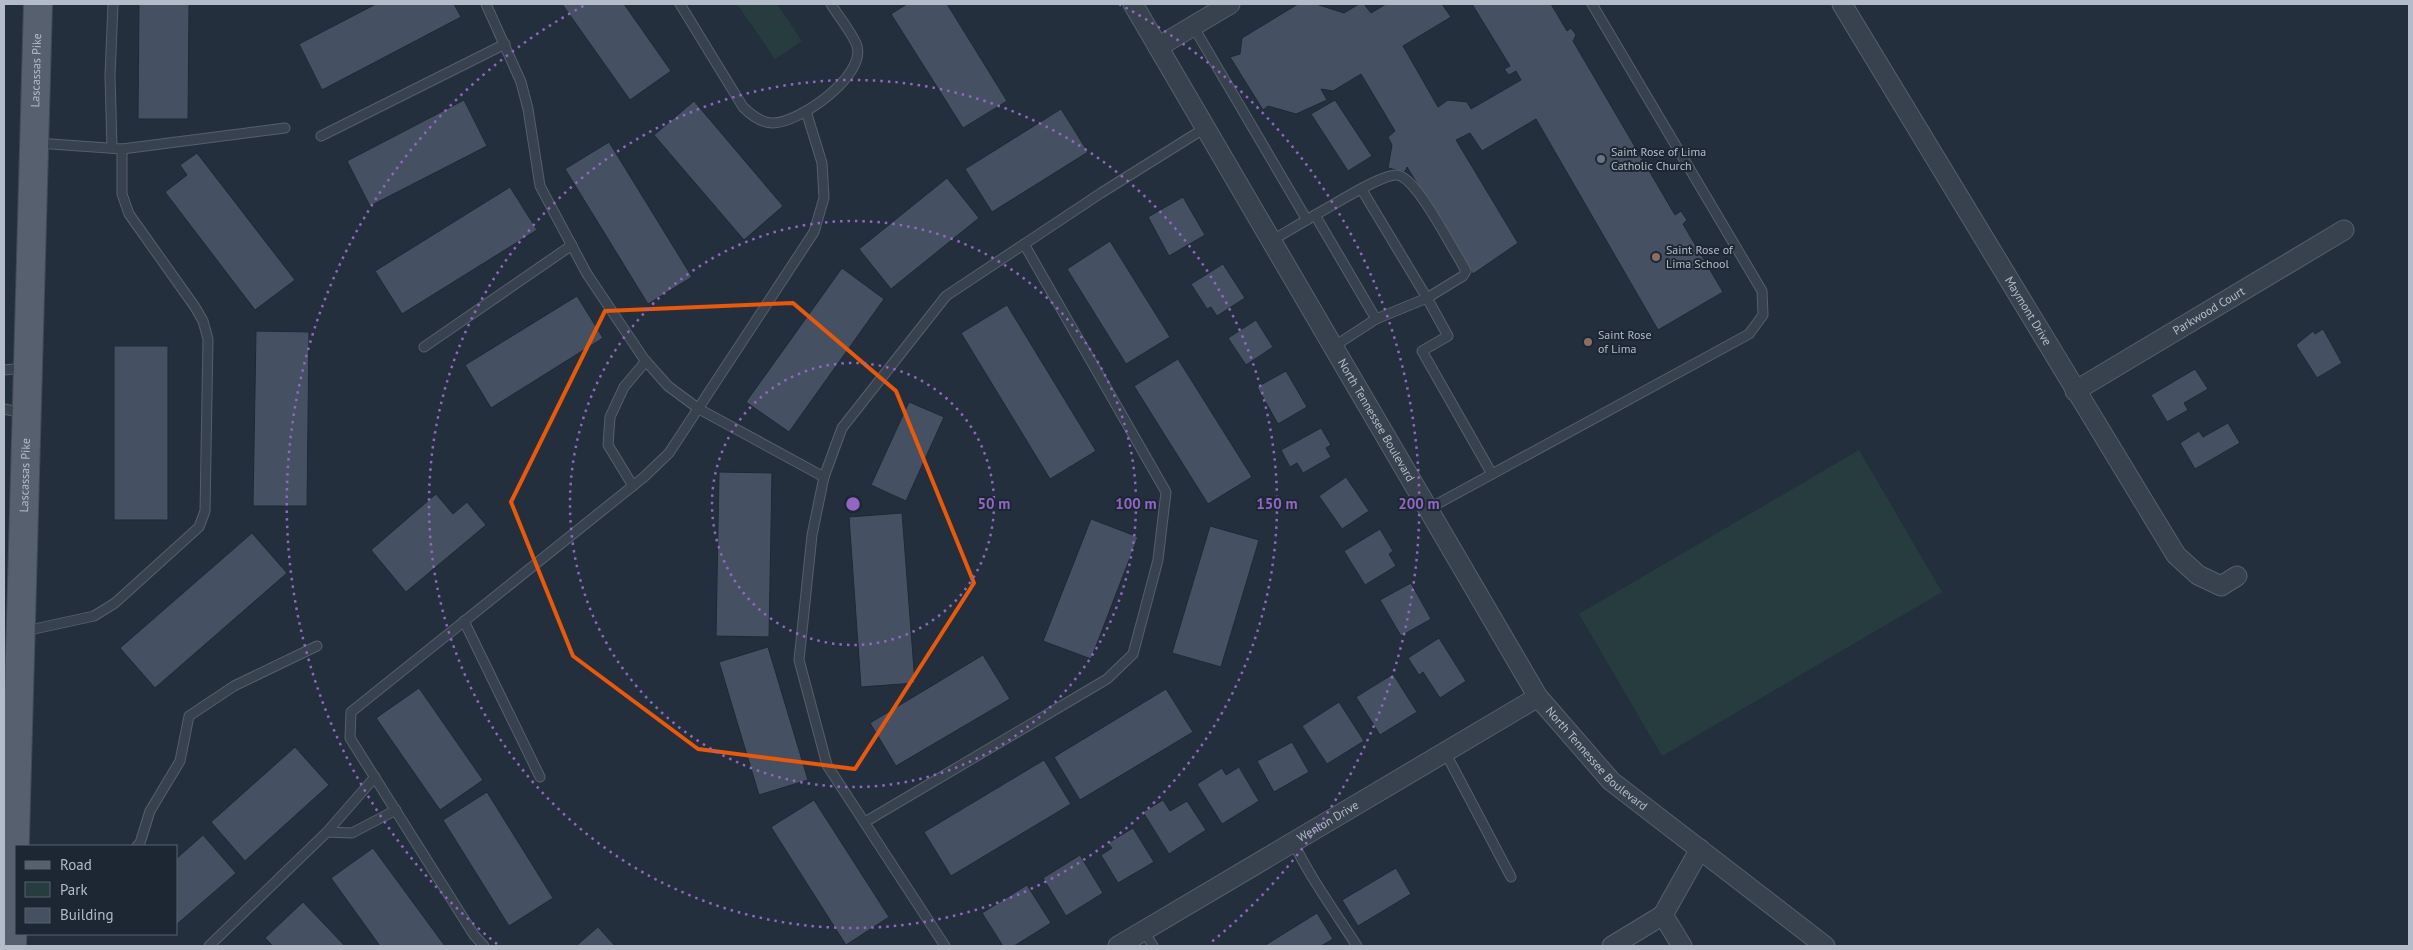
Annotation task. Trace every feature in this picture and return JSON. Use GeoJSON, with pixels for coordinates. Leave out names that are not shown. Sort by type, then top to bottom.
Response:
{"type":"FeatureCollection","features":[{"type":"Feature","properties":{"kind":"main road","name":"Lascassas Pike"},"geometry":{"type":"LineString","coordinates":[[12,946],[15,884],[9,800],[20,632],[15,369],[34,143],[38,4]]}},
{"type":"Feature","properties":{"kind":"street","name":"North Tennessee Boulevard"},"geometry":{"type":"LineString","coordinates":[[1132,4],[1538,697],[1612,781],[1825,946]]}},
{"type":"Feature","properties":{"kind":"street"},"geometry":{"type":"LineString","coordinates":[[1158,47],[1230,4]]}},
{"type":"Feature","properties":{"kind":"street","name":"Maymont Drive"},"geometry":{"type":"LineString","coordinates":[[1842,4],[2176,555],[2198,575],[2221,586],[2237,576]]}},
{"type":"Feature","properties":{"kind":"street","name":"Parkwood Court"},"geometry":{"type":"LineString","coordinates":[[2075,391],[2344,230]]}},
{"type":"Feature","properties":{"kind":"street","name":"Wenlon Drive"},"geometry":{"type":"LineString","coordinates":[[1118,946],[1148,939],[1293,842],[1538,697]]}},
{"type":"Feature","properties":{"kind":"street"},"geometry":{"type":"LineString","coordinates":[[1612,946],[1663,915],[1700,849]]}},
{"type":"Feature","properties":{"kind":"street"},"geometry":{"type":"LineString","coordinates":[[1663,915],[1682,946]]}},
{"type":"Feature","properties":{"kind":"lane"},"geometry":{"type":"LineString","coordinates":[[112,148],[110,76],[113,4]]}},
{"type":"Feature","properties":{"kind":"lane"},"geometry":{"type":"LineString","coordinates":[[486,4],[521,82],[528,109],[540,186],[587,274],[646,361],[668,386],[699,409],[824,477]]}},
{"type":"Feature","properties":{"kind":"lane"},"geometry":{"type":"LineString","coordinates":[[680,4],[743,107],[754,118],[772,123],[790,119],[806,111],[839,87],[853,70],[857,57],[857,47],[831,4]]}},
{"type":"Feature","properties":{"kind":"lane"},"geometry":{"type":"LineString","coordinates":[[1428,509],[1749,334],[1763,315],[1762,292],[1592,4]]}},
{"type":"Feature","properties":{"kind":"lane"},"geometry":{"type":"LineString","coordinates":[[1193,26],[1311,218],[1376,319]]}},
{"type":"Feature","properties":{"kind":"lane"},"geometry":{"type":"LineString","coordinates":[[321,136],[505,44]]}},
{"type":"Feature","properties":{"kind":"lane"},"geometry":{"type":"LineString","coordinates":[[484,946],[474,934],[350,738],[351,712],[633,486],[669,453],[814,232],[824,198],[822,163],[806,111]]}},
{"type":"Feature","properties":{"kind":"lane"},"geometry":{"type":"LineString","coordinates":[[34,143],[122,148],[285,128]]}},
{"type":"Feature","properties":{"kind":"lane"},"geometry":{"type":"LineString","coordinates":[[945,946],[827,765],[799,660],[812,535],[824,477],[842,428],[946,296],[1206,128]]}},
{"type":"Feature","properties":{"kind":"lane"},"geometry":{"type":"LineString","coordinates":[[20,632],[94,616],[115,603],[199,527],[205,511],[208,339],[203,321],[195,307],[129,214],[122,194],[122,148]]}},
{"type":"Feature","properties":{"kind":"lane"},"geometry":{"type":"LineString","coordinates":[[1271,240],[1383,177],[1397,175],[1405,178],[1416,189],[1466,271],[1463,276],[1427,298],[1376,319],[1332,348]]}},
{"type":"Feature","properties":{"kind":"lane"},"geometry":{"type":"LineString","coordinates":[[1362,190],[1448,336],[1422,351],[1492,474]]}},
{"type":"Feature","properties":{"kind":"lane"},"geometry":{"type":"LineString","coordinates":[[864,822],[1107,679],[1132,654],[1158,560],[1166,492],[1024,244]]}},
{"type":"Feature","properties":{"kind":"lane"},"geometry":{"type":"LineString","coordinates":[[424,347],[572,245]]}},
{"type":"Feature","properties":{"kind":"lane"},"geometry":{"type":"LineString","coordinates":[[633,486],[608,445],[610,417],[624,387],[646,361]]}},
{"type":"Feature","properties":{"kind":"lane"},"geometry":{"type":"LineString","coordinates":[[464,621],[540,778]]}},
{"type":"Feature","properties":{"kind":"lane"},"geometry":{"type":"LineString","coordinates":[[138,845],[150,811],[180,761],[189,716],[234,686],[318,646]]}},
{"type":"Feature","properties":{"kind":"lane"},"geometry":{"type":"LineString","coordinates":[[1445,752],[1511,877]]}},
{"type":"Feature","properties":{"kind":"lane"},"geometry":{"type":"LineString","coordinates":[[209,946],[327,832],[375,777]]}},
{"type":"Feature","properties":{"kind":"lane"},"geometry":{"type":"LineString","coordinates":[[327,832],[352,833],[396,810]]}},
{"type":"Feature","properties":{"kind":"lane"},"geometry":{"type":"LineString","coordinates":[[1293,842],[1307,870],[1357,946]]}},
{"type":"Feature","properties":{"kind":"highlighted area"},"geometry":{"type":"Polygon","coordinates":[[[793,303],[896,391],[974,583],[855,769],[698,749],[573,656],[511,502],[605,311],[793,303]]]}},
{"type":"Feature","properties":{"kind":"green space"},"geometry":{"type":"Polygon","coordinates":[[[737,4],[777,4],[802,41],[775,59],[737,4]]]}},
{"type":"Feature","properties":{"kind":"green space"},"geometry":{"type":"Polygon","coordinates":[[[1859,450],[1942,592],[1662,756],[1579,614],[1859,450]]]}},
{"type":"Feature","properties":{"kind":"building"},"geometry":{"type":"Polygon","coordinates":[[[139,4],[189,4],[188,119],[138,119],[139,4]]]}},
{"type":"Feature","properties":{"kind":"building"},"geometry":{"type":"Polygon","coordinates":[[[376,4],[454,4],[461,17],[322,90],[299,44],[376,4]]]}},
{"type":"Feature","properties":{"kind":"building"},"geometry":{"type":"Polygon","coordinates":[[[562,4],[624,4],[671,71],[630,100],[562,4]]]}},
{"type":"Feature","properties":{"kind":"building"},"geometry":{"type":"Polygon","coordinates":[[[907,4],[947,4],[1007,101],[963,128],[891,14],[907,4]]]}},
{"type":"Feature","properties":{"kind":"building","name":"Saint Rose of Lima Catholic Church"},"geometry":{"type":"Polygon","coordinates":[[[1298,4],[1316,4],[1344,13],[1359,4],[1364,4],[1371,13],[1386,4],[1442,4],[1451,17],[1403,46],[1438,107],[1448,100],[1467,102],[1471,109],[1521,80],[1516,71],[1509,75],[1504,69],[1510,66],[1472,4],[1551,4],[1567,31],[1571,28],[1576,35],[1573,41],[1675,215],[1681,211],[1687,220],[1683,224],[1723,292],[1658,330],[1536,119],[1482,151],[1470,133],[1456,140],[1518,243],[1473,274],[1407,167],[1405,172],[1388,168],[1392,145],[1388,137],[1395,131],[1361,74],[1333,91],[1321,89],[1327,100],[1296,114],[1268,106],[1263,110],[1230,57],[1240,54],[1242,38],[1298,4]]]}},
{"type":"Feature","properties":{"kind":"building"},"geometry":{"type":"Polygon","coordinates":[[[464,100],[487,146],[370,206],[347,161],[464,100]]]}},
{"type":"Feature","properties":{"kind":"building"},"geometry":{"type":"Polygon","coordinates":[[[1335,100],[1372,156],[1348,171],[1311,114],[1335,100]]]}},
{"type":"Feature","properties":{"kind":"building"},"geometry":{"type":"Polygon","coordinates":[[[694,101],[783,206],[744,240],[654,135],[694,101]]]}},
{"type":"Feature","properties":{"kind":"building"},"geometry":{"type":"Polygon","coordinates":[[[1061,109],[1088,152],[992,212],[965,169],[1061,109]]]}},
{"type":"Feature","properties":{"kind":"building"},"geometry":{"type":"Polygon","coordinates":[[[609,142],[692,277],[648,304],[565,169],[609,142]]]}},
{"type":"Feature","properties":{"kind":"building"},"geometry":{"type":"Polygon","coordinates":[[[197,153],[295,280],[255,310],[165,192],[187,175],[180,165],[197,153]]]}},
{"type":"Feature","properties":{"kind":"building"},"geometry":{"type":"Polygon","coordinates":[[[947,178],[979,218],[891,289],[859,249],[947,178]]]}},
{"type":"Feature","properties":{"kind":"building"},"geometry":{"type":"Polygon","coordinates":[[[510,187],[537,230],[402,314],[375,271],[510,187]]]}},
{"type":"Feature","properties":{"kind":"building"},"geometry":{"type":"Polygon","coordinates":[[[1183,197],[1205,235],[1169,256],[1148,217],[1183,197]]]}},
{"type":"Feature","properties":{"kind":"building"},"geometry":{"type":"Polygon","coordinates":[[[1110,241],[1170,337],[1126,364],[1067,269],[1110,241]]]}},
{"type":"Feature","properties":{"kind":"building"},"geometry":{"type":"Polygon","coordinates":[[[1223,264],[1245,298],[1217,316],[1211,307],[1207,309],[1191,284],[1223,264]]]}},
{"type":"Feature","properties":{"kind":"building"},"geometry":{"type":"Polygon","coordinates":[[[842,268],[884,299],[789,432],[746,402],[842,268]]]}},
{"type":"Feature","properties":{"kind":"building"},"geometry":{"type":"Polygon","coordinates":[[[577,296],[603,338],[491,408],[465,365],[577,296]]]}},
{"type":"Feature","properties":{"kind":"building"},"geometry":{"type":"Polygon","coordinates":[[[1007,305],[1096,451],[1050,479],[961,333],[1007,305]]]}},
{"type":"Feature","properties":{"kind":"building"},"geometry":{"type":"Polygon","coordinates":[[[1256,320],[1273,347],[1246,365],[1228,338],[1256,320]]]}},
{"type":"Feature","properties":{"kind":"building"},"geometry":{"type":"Polygon","coordinates":[[[2323,329],[2342,363],[2317,378],[2296,345],[2313,331],[2315,334],[2323,329]]]}},
{"type":"Feature","properties":{"kind":"building"},"geometry":{"type":"Polygon","coordinates":[[[256,331],[309,332],[307,506],[253,506],[256,331]]]}},
{"type":"Feature","properties":{"kind":"building"},"geometry":{"type":"Polygon","coordinates":[[[114,346],[168,346],[168,520],[114,520],[114,346]]]}},
{"type":"Feature","properties":{"kind":"building"},"geometry":{"type":"Polygon","coordinates":[[[1178,359],[1252,477],[1208,504],[1134,386],[1178,359]]]}},
{"type":"Feature","properties":{"kind":"building"},"geometry":{"type":"Polygon","coordinates":[[[2195,369],[2208,389],[2184,403],[2188,410],[2167,422],[2151,395],[2195,369]]]}},
{"type":"Feature","properties":{"kind":"building"},"geometry":{"type":"Polygon","coordinates":[[[1286,371],[1307,407],[1278,424],[1257,387],[1286,371]]]}},
{"type":"Feature","properties":{"kind":"building"},"geometry":{"type":"Polygon","coordinates":[[[909,402],[944,417],[906,501],[871,485],[909,402]]]}},
{"type":"Feature","properties":{"kind":"building"},"geometry":{"type":"Polygon","coordinates":[[[2228,423],[2240,443],[2195,469],[2180,443],[2199,431],[2203,437],[2228,423]]]}},
{"type":"Feature","properties":{"kind":"building"},"geometry":{"type":"Polygon","coordinates":[[[1321,428],[1331,445],[1326,448],[1331,457],[1303,473],[1297,463],[1290,467],[1281,450],[1321,428]]]}},
{"type":"Feature","properties":{"kind":"building"},"geometry":{"type":"Polygon","coordinates":[[[719,472],[772,473],[769,637],[716,636],[719,472]]]}},
{"type":"Feature","properties":{"kind":"building"},"geometry":{"type":"Polygon","coordinates":[[[1346,477],[1369,511],[1342,529],[1319,496],[1346,477]]]}},
{"type":"Feature","properties":{"kind":"building"},"geometry":{"type":"Polygon","coordinates":[[[436,494],[453,514],[467,502],[486,525],[406,592],[371,550],[436,494]]]}},
{"type":"Feature","properties":{"kind":"building"},"geometry":{"type":"Polygon","coordinates":[[[902,513],[915,683],[861,687],[849,517],[902,513]]]}},
{"type":"Feature","properties":{"kind":"building"},"geometry":{"type":"Polygon","coordinates":[[[1091,519],[1138,537],[1091,659],[1043,641],[1091,519]]]}},
{"type":"Feature","properties":{"kind":"building"},"geometry":{"type":"Polygon","coordinates":[[[1210,526],[1259,540],[1221,667],[1172,653],[1210,526]]]}},
{"type":"Feature","properties":{"kind":"building"},"geometry":{"type":"Polygon","coordinates":[[[1380,529],[1393,551],[1389,554],[1396,566],[1365,585],[1344,551],[1380,529]]]}},
{"type":"Feature","properties":{"kind":"building"},"geometry":{"type":"Polygon","coordinates":[[[252,533],[287,573],[155,688],[120,648],[252,533]]]}},
{"type":"Feature","properties":{"kind":"building"},"geometry":{"type":"Polygon","coordinates":[[[1411,583],[1431,619],[1401,636],[1380,600],[1411,583]]]}},
{"type":"Feature","properties":{"kind":"building"},"geometry":{"type":"Polygon","coordinates":[[[1439,638],[1466,681],[1440,698],[1423,672],[1419,675],[1408,658],[1439,638]]]}},
{"type":"Feature","properties":{"kind":"building"},"geometry":{"type":"Polygon","coordinates":[[[768,647],[808,780],[759,795],[719,662],[768,647]]]}},
{"type":"Feature","properties":{"kind":"building"},"geometry":{"type":"Polygon","coordinates":[[[983,655],[1010,699],[896,766],[870,723],[983,655]]]}},
{"type":"Feature","properties":{"kind":"building"},"geometry":{"type":"Polygon","coordinates":[[[1393,674],[1417,712],[1380,735],[1356,697],[1393,674]]]}},
{"type":"Feature","properties":{"kind":"building"},"geometry":{"type":"Polygon","coordinates":[[[419,688],[483,780],[440,810],[376,718],[419,688]]]}},
{"type":"Feature","properties":{"kind":"building"},"geometry":{"type":"Polygon","coordinates":[[[1166,689],[1193,732],[1080,800],[1054,757],[1166,689]]]}},
{"type":"Feature","properties":{"kind":"building"},"geometry":{"type":"Polygon","coordinates":[[[1339,702],[1364,741],[1327,764],[1302,726],[1339,702]]]}},
{"type":"Feature","properties":{"kind":"building"},"geometry":{"type":"Polygon","coordinates":[[[1292,742],[1309,772],[1274,792],[1257,761],[1292,742]]]}},
{"type":"Feature","properties":{"kind":"building"},"geometry":{"type":"Polygon","coordinates":[[[295,747],[329,785],[245,861],[211,822],[295,747]]]}},
{"type":"Feature","properties":{"kind":"building"},"geometry":{"type":"Polygon","coordinates":[[[1044,760],[1071,804],[951,876],[924,832],[1044,760]]]}},
{"type":"Feature","properties":{"kind":"building"},"geometry":{"type":"Polygon","coordinates":[[[1239,767],[1259,801],[1222,824],[1197,784],[1222,768],[1226,775],[1239,767]]]}},
{"type":"Feature","properties":{"kind":"building"},"geometry":{"type":"Polygon","coordinates":[[[487,792],[553,898],[509,926],[443,820],[487,792]]]}},
{"type":"Feature","properties":{"kind":"building"},"geometry":{"type":"Polygon","coordinates":[[[814,800],[889,917],[846,945],[771,827],[814,800]]]}},
{"type":"Feature","properties":{"kind":"building"},"geometry":{"type":"Polygon","coordinates":[[[1163,800],[1170,811],[1187,801],[1206,830],[1169,854],[1143,812],[1163,800]]]}},
{"type":"Feature","properties":{"kind":"building"},"geometry":{"type":"Polygon","coordinates":[[[1133,828],[1154,862],[1118,883],[1101,855],[1112,848],[1108,843],[1133,828]]]}},
{"type":"Feature","properties":{"kind":"building"},"geometry":{"type":"Polygon","coordinates":[[[203,835],[236,873],[178,923],[178,857],[203,835]]]}},
{"type":"Feature","properties":{"kind":"building"},"geometry":{"type":"Polygon","coordinates":[[[373,848],[445,946],[380,946],[331,878],[373,848]]]}},
{"type":"Feature","properties":{"kind":"building"},"geometry":{"type":"Polygon","coordinates":[[[1080,855],[1103,893],[1066,916],[1043,878],[1080,855]]]}},
{"type":"Feature","properties":{"kind":"building"},"geometry":{"type":"Polygon","coordinates":[[[1396,868],[1411,894],[1358,926],[1342,900],[1396,868]]]}},
{"type":"Feature","properties":{"kind":"building"},"geometry":{"type":"Polygon","coordinates":[[[1027,885],[1051,923],[1014,946],[1003,946],[982,913],[1027,885]]]}},
{"type":"Feature","properties":{"kind":"building"},"geometry":{"type":"Polygon","coordinates":[[[303,902],[345,946],[273,946],[265,938],[303,902]]]}},
{"type":"Feature","properties":{"kind":"building"},"geometry":{"type":"Polygon","coordinates":[[[1317,913],[1333,939],[1321,946],[1264,946],[1317,913]]]}},
{"type":"Feature","properties":{"kind":"building"},"geometry":{"type":"Polygon","coordinates":[[[598,927],[615,946],[576,946],[598,927]]]}},
{"type":"Feature","properties":{"kind":"place","name":"Saint Rose of Lima Catholic Church"},"geometry":{"type":"Point","coordinates":[1601,159]}},
{"type":"Feature","properties":{"kind":"place","name":"Saint Rose of Lima School"},"geometry":{"type":"Point","coordinates":[1656,257]}},
{"type":"Feature","properties":{"kind":"place","name":"Saint Rose of Lima"},"geometry":{"type":"Point","coordinates":[1588,342]}}]}
